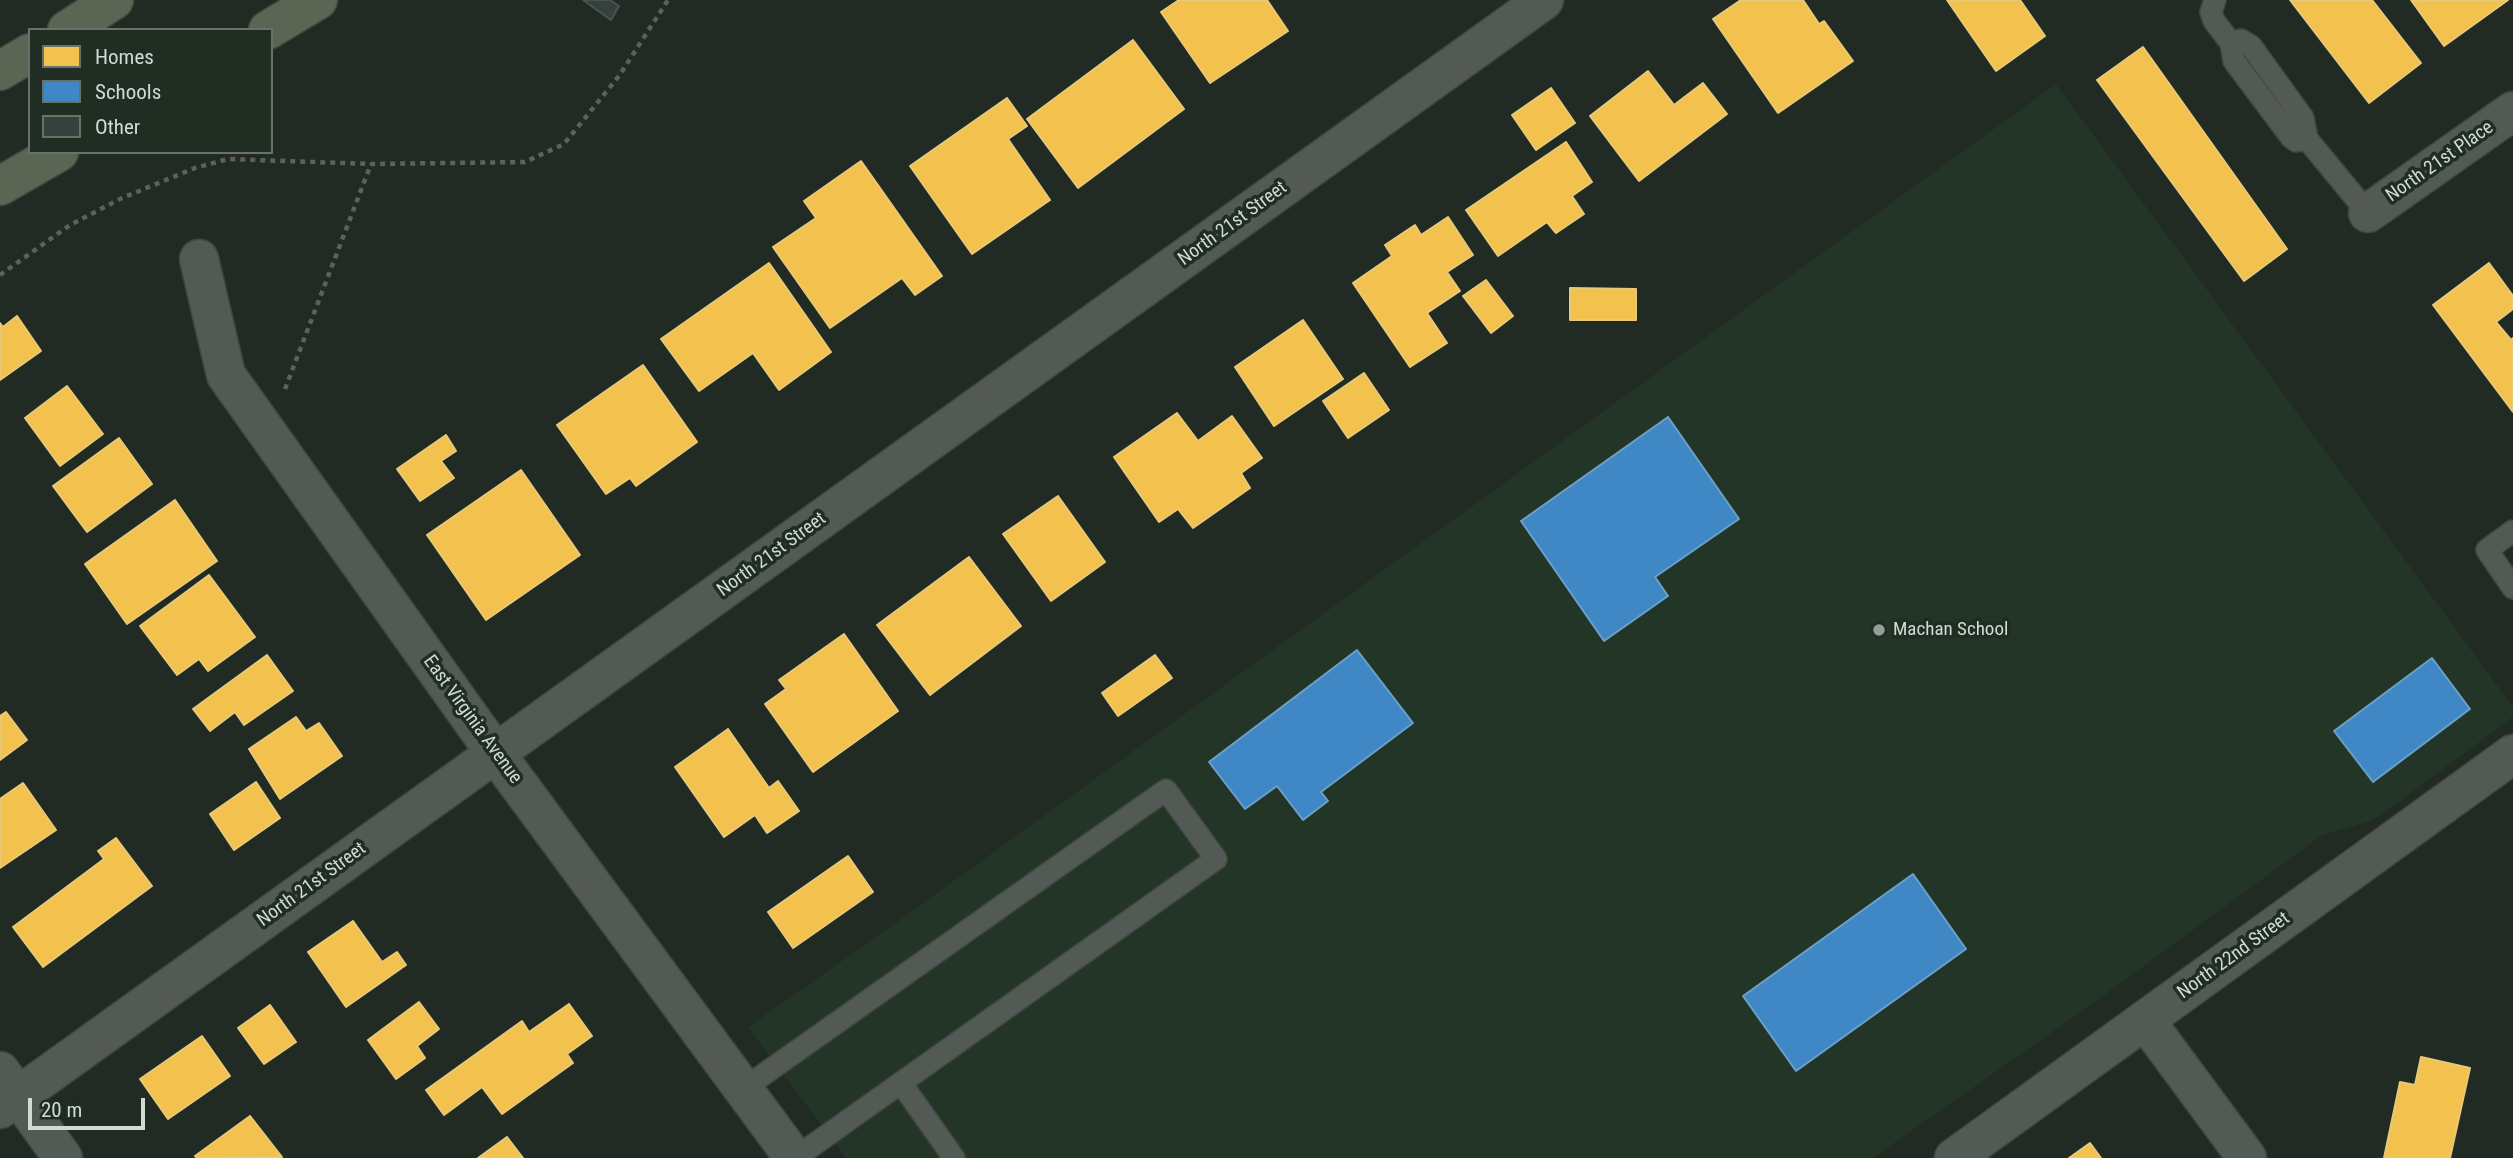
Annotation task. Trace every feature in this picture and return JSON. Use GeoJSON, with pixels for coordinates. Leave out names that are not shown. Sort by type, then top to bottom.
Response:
{"type":"FeatureCollection","features":[{"type":"Feature","properties":{"kind":"highway"},"geometry":{"type":"LineString","coordinates":[[70,28],[114,0]]}},
{"type":"Feature","properties":{"kind":"highway"},"geometry":{"type":"LineString","coordinates":[[271,28],[318,0]]}},
{"type":"Feature","properties":{"kind":"highway"},"geometry":{"type":"LineString","coordinates":[[0,71],[28,54]]}},
{"type":"Feature","properties":{"kind":"highway"},"geometry":{"type":"LineString","coordinates":[[0,186],[56,154]]}},
{"type":"Feature","properties":{"kind":"street","name":"North 21st Street"},"geometry":{"type":"LineString","coordinates":[[6,1092],[496,754],[1544,0]]}},
{"type":"Feature","properties":{"kind":"street","name":"North 21st Place"},"geometry":{"type":"LineString","coordinates":[[2368,213],[2513,111]]}},
{"type":"Feature","properties":{"kind":"street","name":"East Virginia Avenue"},"geometry":{"type":"LineString","coordinates":[[199,259],[226,375],[496,754],[794,1158]]}},
{"type":"Feature","properties":{"kind":"street","name":"North 22nd Street"},"geometry":{"type":"LineString","coordinates":[[1954,1158],[2513,754]]}},
{"type":"Feature","properties":{"kind":"street"},"geometry":{"type":"LineString","coordinates":[[2145,1020],[2247,1158]]}},
{"type":"Feature","properties":{"kind":"street"},"geometry":{"type":"LineString","coordinates":[[6,1092],[63,1158]]}},
{"type":"Feature","properties":{"kind":"lane"},"geometry":{"type":"LineString","coordinates":[[2215,0],[2211,12],[2214,21],[2231,43],[2241,40],[2251,46],[2303,118],[2307,139],[2368,213]]}},
{"type":"Feature","properties":{"kind":"lane"},"geometry":{"type":"LineString","coordinates":[[2513,531],[2487,550],[2513,588]]}},
{"type":"Feature","properties":{"kind":"lane"},"geometry":{"type":"LineString","coordinates":[[743,1089],[1166,790],[1216,859],[794,1158]]}},
{"type":"Feature","properties":{"kind":"lane"},"geometry":{"type":"LineString","coordinates":[[901,1083],[954,1158]]}},
{"type":"Feature","properties":{"kind":"path"},"geometry":{"type":"LineString","coordinates":[[0,275],[70,225],[122,198],[195,168],[228,159],[371,164],[525,162],[564,144],[619,76],[668,0]]}},
{"type":"Feature","properties":{"kind":"path"},"geometry":{"type":"LineString","coordinates":[[284,391],[371,164]]}},
{"type":"Feature","properties":{"kind":"shaded area","name":"Machan School"},"geometry":{"type":"Polygon","coordinates":[[[2056,84],[2513,707],[2513,717],[2376,819],[2321,836],[2088,1007],[1873,1158],[846,1158],[748,1027],[2056,84]]]}},
{"type":"Feature","properties":{"kind":"building: Homes"},"geometry":{"type":"Polygon","coordinates":[[[1179,0],[1267,0],[1288,31],[1210,83],[1161,12],[1179,0]]]}},
{"type":"Feature","properties":{"kind":"building: Homes"},"geometry":{"type":"Polygon","coordinates":[[[1741,0],[1803,0],[1819,24],[1824,21],[1853,61],[1778,113],[1713,19],[1741,0]]]}},
{"type":"Feature","properties":{"kind":"building: Homes"},"geometry":{"type":"Polygon","coordinates":[[[1947,0],[2020,0],[2045,36],[1996,71],[1947,0]]]}},
{"type":"Feature","properties":{"kind":"building: Homes"},"geometry":{"type":"Polygon","coordinates":[[[2290,0],[2372,0],[2421,63],[2369,103],[2290,0]]]}},
{"type":"Feature","properties":{"kind":"building: Homes"},"geometry":{"type":"Polygon","coordinates":[[[2411,0],[2508,0],[2444,46],[2411,0]]]}},
{"type":"Feature","properties":{"kind":"building: Homes"},"geometry":{"type":"Polygon","coordinates":[[[1133,40],[1184,109],[1078,188],[1027,119],[1133,40]]]}},
{"type":"Feature","properties":{"kind":"building: Homes"},"geometry":{"type":"Polygon","coordinates":[[[2143,47],[2287,249],[2244,281],[2097,80],[2143,47]]]}},
{"type":"Feature","properties":{"kind":"building: Homes"},"geometry":{"type":"Polygon","coordinates":[[[1648,71],[1674,105],[1703,83],[1727,114],[1639,181],[1590,116],[1648,71]]]}},
{"type":"Feature","properties":{"kind":"building: Homes"},"geometry":{"type":"Polygon","coordinates":[[[1551,88],[1575,123],[1536,150],[1512,115],[1551,88]]]}},
{"type":"Feature","properties":{"kind":"building: Homes"},"geometry":{"type":"Polygon","coordinates":[[[1007,98],[1027,126],[1008,139],[1050,200],[972,254],[910,166],[1007,98]]]}},
{"type":"Feature","properties":{"kind":"building: Homes"},"geometry":{"type":"Polygon","coordinates":[[[1566,142],[1592,182],[1572,196],[1584,214],[1556,233],[1547,222],[1498,256],[1466,210],[1566,142]]]}},
{"type":"Feature","properties":{"kind":"building: Homes"},"geometry":{"type":"Polygon","coordinates":[[[861,161],[942,276],[915,295],[902,278],[830,328],[773,247],[816,218],[804,201],[861,161]]]}},
{"type":"Feature","properties":{"kind":"building: Homes"},"geometry":{"type":"Polygon","coordinates":[[[1448,217],[1473,255],[1447,272],[1460,291],[1427,313],[1447,343],[1410,367],[1353,283],[1392,256],[1385,245],[1415,225],[1421,235],[1448,217]]]}},
{"type":"Feature","properties":{"kind":"building: Homes"},"geometry":{"type":"Polygon","coordinates":[[[769,263],[831,352],[779,390],[753,353],[699,391],[661,339],[769,263]]]}},
{"type":"Feature","properties":{"kind":"building: Homes"},"geometry":{"type":"Polygon","coordinates":[[[2489,263],[2513,296],[2513,309],[2496,322],[2511,340],[2513,338],[2513,412],[2433,305],[2489,263]]]}},
{"type":"Feature","properties":{"kind":"building: Homes"},"geometry":{"type":"Polygon","coordinates":[[[1486,280],[1513,316],[1491,333],[1463,296],[1486,280]]]}},
{"type":"Feature","properties":{"kind":"building: Homes"},"geometry":{"type":"Polygon","coordinates":[[[1570,288],[1636,289],[1636,320],[1570,320],[1570,288]]]}},
{"type":"Feature","properties":{"kind":"building: Homes"},"geometry":{"type":"Polygon","coordinates":[[[17,316],[41,351],[0,380],[0,323],[3,327],[17,316]]]}},
{"type":"Feature","properties":{"kind":"building: Homes"},"geometry":{"type":"Polygon","coordinates":[[[1303,320],[1343,379],[1274,426],[1235,367],[1303,320]]]}},
{"type":"Feature","properties":{"kind":"building: Homes"},"geometry":{"type":"Polygon","coordinates":[[[643,365],[697,442],[636,486],[630,478],[606,494],[557,425],[643,365]]]}},
{"type":"Feature","properties":{"kind":"building: Homes"},"geometry":{"type":"Polygon","coordinates":[[[1364,373],[1389,410],[1348,438],[1323,401],[1364,373]]]}},
{"type":"Feature","properties":{"kind":"building: Homes"},"geometry":{"type":"Polygon","coordinates":[[[67,386],[103,434],[60,466],[25,418],[67,386]]]}},
{"type":"Feature","properties":{"kind":"building: Homes"},"geometry":{"type":"Polygon","coordinates":[[[1177,413],[1198,441],[1232,416],[1262,458],[1241,473],[1250,488],[1193,528],[1178,509],[1159,522],[1114,457],[1177,413]]]}},
{"type":"Feature","properties":{"kind":"building: Homes"},"geometry":{"type":"Polygon","coordinates":[[[446,435],[456,451],[441,461],[454,478],[420,501],[397,469],[446,435]]]}},
{"type":"Feature","properties":{"kind":"building: Homes"},"geometry":{"type":"Polygon","coordinates":[[[119,438],[152,484],[87,532],[53,486],[119,438]]]}},
{"type":"Feature","properties":{"kind":"building: Homes"},"geometry":{"type":"Polygon","coordinates":[[[521,470],[580,555],[486,620],[427,535],[521,470]]]}},
{"type":"Feature","properties":{"kind":"building: Homes"},"geometry":{"type":"Polygon","coordinates":[[[1058,496],[1105,562],[1051,601],[1003,534],[1058,496]]]}},
{"type":"Feature","properties":{"kind":"building: Homes"},"geometry":{"type":"Polygon","coordinates":[[[175,500],[217,561],[127,624],[85,564],[175,500]]]}},
{"type":"Feature","properties":{"kind":"building: Homes"},"geometry":{"type":"Polygon","coordinates":[[[969,557],[1021,626],[930,695],[877,625],[969,557]]]}},
{"type":"Feature","properties":{"kind":"building: Homes"},"geometry":{"type":"Polygon","coordinates":[[[209,575],[255,637],[208,671],[199,659],[177,675],[140,626],[209,575]]]}},
{"type":"Feature","properties":{"kind":"building: Homes"},"geometry":{"type":"Polygon","coordinates":[[[844,634],[898,711],[813,772],[765,704],[786,689],[779,680],[844,634]]]}},
{"type":"Feature","properties":{"kind":"building: Homes"},"geometry":{"type":"Polygon","coordinates":[[[267,655],[293,691],[244,725],[235,712],[210,731],[193,709],[267,655]]]}},
{"type":"Feature","properties":{"kind":"building: Homes"},"geometry":{"type":"Polygon","coordinates":[[[1155,655],[1172,678],[1118,716],[1102,693],[1155,655]]]}},
{"type":"Feature","properties":{"kind":"building: Homes"},"geometry":{"type":"Polygon","coordinates":[[[6,712],[27,740],[0,760],[0,716],[6,712]]]}},
{"type":"Feature","properties":{"kind":"building: Homes"},"geometry":{"type":"Polygon","coordinates":[[[296,717],[306,731],[319,723],[342,756],[280,799],[249,749],[296,717]]]}},
{"type":"Feature","properties":{"kind":"building: Homes"},"geometry":{"type":"Polygon","coordinates":[[[728,729],[769,788],[778,781],[799,811],[767,833],[755,815],[724,837],[675,767],[728,729]]]}},
{"type":"Feature","properties":{"kind":"building: Homes"},"geometry":{"type":"Polygon","coordinates":[[[256,782],[280,818],[234,850],[210,814],[256,782]]]}},
{"type":"Feature","properties":{"kind":"building: Homes"},"geometry":{"type":"Polygon","coordinates":[[[23,783],[56,830],[0,868],[0,799],[23,783]]]}},
{"type":"Feature","properties":{"kind":"building: Homes"},"geometry":{"type":"Polygon","coordinates":[[[116,838],[152,886],[43,967],[13,927],[104,859],[98,851],[116,838]]]}},
{"type":"Feature","properties":{"kind":"building: Homes"},"geometry":{"type":"Polygon","coordinates":[[[848,856],[873,892],[793,948],[768,912],[848,856]]]}},
{"type":"Feature","properties":{"kind":"building: Homes"},"geometry":{"type":"Polygon","coordinates":[[[353,921],[382,962],[397,952],[406,965],[346,1007],[308,952],[353,921]]]}},
{"type":"Feature","properties":{"kind":"building: Homes"},"geometry":{"type":"Polygon","coordinates":[[[419,1002],[439,1029],[417,1046],[425,1058],[396,1079],[368,1040],[419,1002]]]}},
{"type":"Feature","properties":{"kind":"building: Homes"},"geometry":{"type":"Polygon","coordinates":[[[569,1004],[592,1036],[567,1054],[573,1063],[502,1114],[482,1087],[444,1115],[426,1090],[522,1021],[529,1032],[569,1004]]]}},
{"type":"Feature","properties":{"kind":"building: Homes"},"geometry":{"type":"Polygon","coordinates":[[[270,1005],[296,1042],[264,1064],[238,1028],[270,1005]]]}},
{"type":"Feature","properties":{"kind":"building: Homes"},"geometry":{"type":"Polygon","coordinates":[[[202,1036],[230,1076],[168,1119],[140,1079],[202,1036]]]}},
{"type":"Feature","properties":{"kind":"building: Homes"},"geometry":{"type":"Polygon","coordinates":[[[2421,1057],[2470,1068],[2450,1158],[2384,1158],[2400,1082],[2415,1085],[2421,1057]]]}},
{"type":"Feature","properties":{"kind":"building: Homes"},"geometry":{"type":"Polygon","coordinates":[[[250,1116],[282,1157],[195,1156],[250,1116]]]}},
{"type":"Feature","properties":{"kind":"building: Homes"},"geometry":{"type":"Polygon","coordinates":[[[507,1137],[523,1158],[478,1158],[507,1137]]]}},
{"type":"Feature","properties":{"kind":"building: Homes"},"geometry":{"type":"Polygon","coordinates":[[[2090,1143],[2101,1158],[2069,1158],[2090,1143]]]}},
{"type":"Feature","properties":{"kind":"building: Schools"},"geometry":{"type":"Polygon","coordinates":[[[1668,417],[1739,519],[1655,577],[1668,596],[1604,641],[1521,521],[1668,417]]]}},
{"type":"Feature","properties":{"kind":"building: Schools"},"geometry":{"type":"Polygon","coordinates":[[[1357,650],[1413,723],[1321,792],[1328,801],[1303,820],[1277,786],[1245,809],[1209,762],[1357,650]]]}},
{"type":"Feature","properties":{"kind":"building: Schools"},"geometry":{"type":"Polygon","coordinates":[[[2432,658],[2470,709],[2373,782],[2334,731],[2432,658]]]}},
{"type":"Feature","properties":{"kind":"building: Schools"},"geometry":{"type":"Polygon","coordinates":[[[1913,874],[1966,949],[1796,1071],[1743,996],[1913,874]]]}},
{"type":"Feature","properties":{"kind":"building: Other"},"geometry":{"type":"Polygon","coordinates":[[[583,0],[610,0],[619,6],[611,20],[583,0]]]}},
{"type":"Feature","properties":{"kind":"place","name":"Machan School"},"geometry":{"type":"Point","coordinates":[1879,630]}}]}
